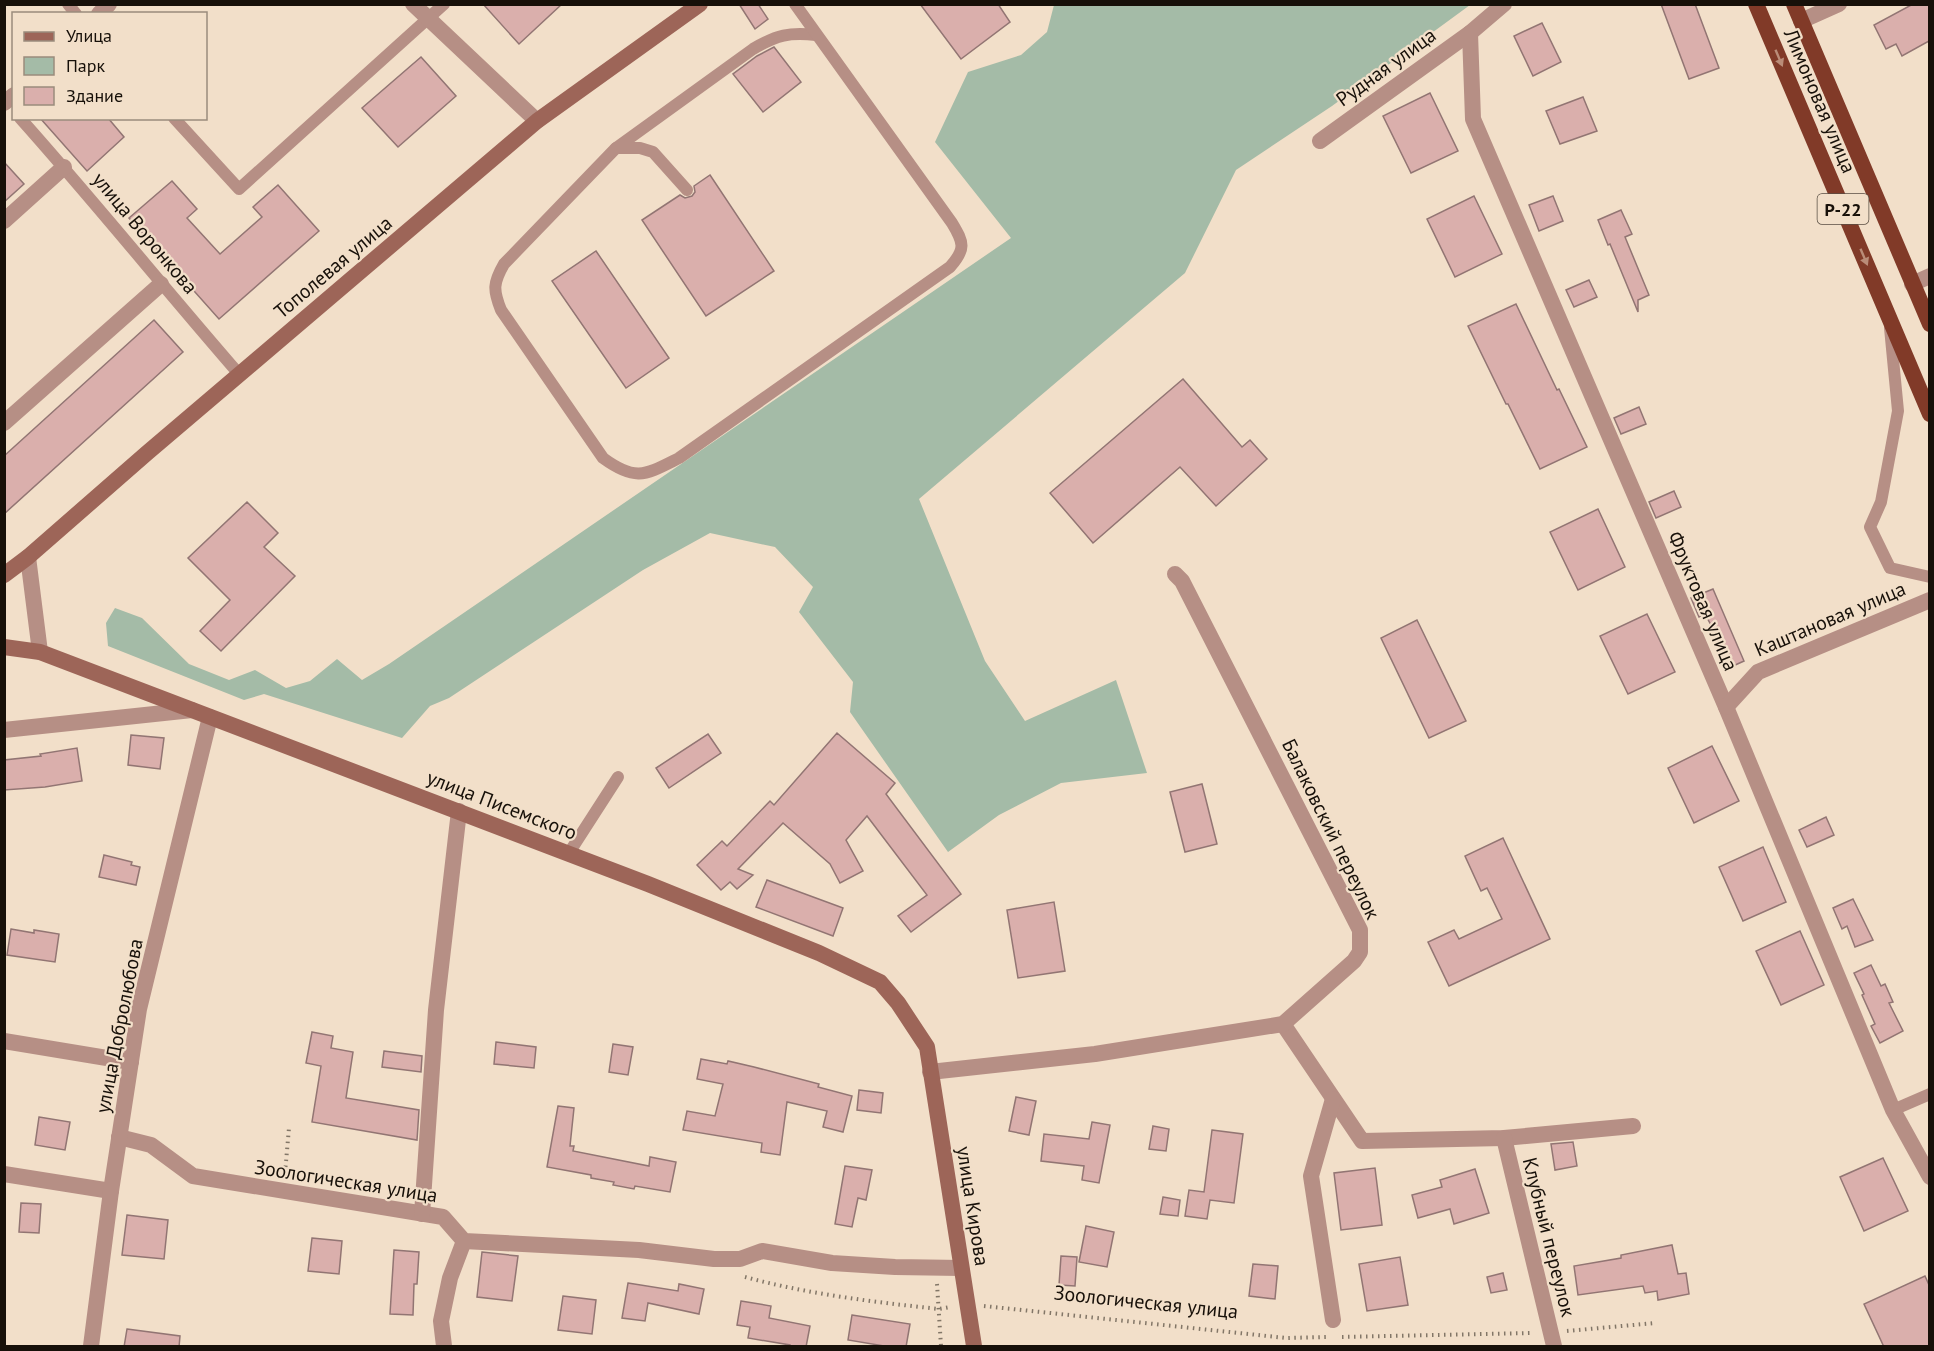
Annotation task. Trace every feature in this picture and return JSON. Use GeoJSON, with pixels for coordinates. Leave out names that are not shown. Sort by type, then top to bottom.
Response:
{"type":"FeatureCollection","features":[{"type":"Feature","properties":{"kind":"highway","name":"Лимоновая улица"},"geometry":{"type":"LineString","coordinates":[[1756,4],[1929,414]]}},
{"type":"Feature","properties":{"kind":"highway","name":"Лимоновая улица"},"geometry":{"type":"LineString","coordinates":[[1794,4],[1929,324]]}},
{"type":"Feature","properties":{"kind":"main road","name":"Тополевая улица"},"geometry":{"type":"LineString","coordinates":[[4,575],[28,557],[537,121],[700,4]]}},
{"type":"Feature","properties":{"kind":"main road","name":"улица Писемского"},"geometry":{"type":"LineString","coordinates":[[4,647],[40,652],[569,853],[819,952],[880,982],[898,1003],[927,1047],[930,1072]]}},
{"type":"Feature","properties":{"kind":"main road","name":"улица Кирова"},"geometry":{"type":"LineString","coordinates":[[930,1072],[974,1347]]}},
{"type":"Feature","properties":{"kind":"street"},"geometry":{"type":"LineString","coordinates":[[413,4],[537,121]]}},
{"type":"Feature","properties":{"kind":"street","name":"Рудная улица"},"geometry":{"type":"LineString","coordinates":[[1320,141],[1470,33],[1504,4]]}},
{"type":"Feature","properties":{"kind":"street"},"geometry":{"type":"LineString","coordinates":[[1801,21],[1839,4]]}},
{"type":"Feature","properties":{"kind":"street","name":"Фруктовая улица"},"geometry":{"type":"LineString","coordinates":[[1470,33],[1473,119],[1726,707],[1893,1110],[1929,1177]]}},
{"type":"Feature","properties":{"kind":"street"},"geometry":{"type":"LineString","coordinates":[[4,221],[64,167]]}},
{"type":"Feature","properties":{"kind":"street"},"geometry":{"type":"LineString","coordinates":[[1912,284],[1929,276]]}},
{"type":"Feature","properties":{"kind":"street"},"geometry":{"type":"LineString","coordinates":[[4,423],[161,284]]}},
{"type":"Feature","properties":{"kind":"street"},"geometry":{"type":"LineString","coordinates":[[28,557],[40,652]]}},
{"type":"Feature","properties":{"kind":"street","name":"Балаковский переулок"},"geometry":{"type":"LineString","coordinates":[[1175,574],[1182,581],[1360,930],[1360,951],[1354,961],[1283,1024]]}},
{"type":"Feature","properties":{"kind":"street","name":"Каштановая улица"},"geometry":{"type":"LineString","coordinates":[[1726,707],[1758,672],[1929,600]]}},
{"type":"Feature","properties":{"kind":"street"},"geometry":{"type":"LineString","coordinates":[[4,730],[192,710]]}},
{"type":"Feature","properties":{"kind":"street","name":"улица Добролюбова"},"geometry":{"type":"LineString","coordinates":[[91,1347],[111,1191],[140,1009],[210,717]]}},
{"type":"Feature","properties":{"kind":"street"},"geometry":{"type":"LineString","coordinates":[[422,1214],[436,1010],[459,811]]}},
{"type":"Feature","properties":{"kind":"street"},"geometry":{"type":"LineString","coordinates":[[930,1072],[1095,1054],[1283,1024],[1362,1141],[1504,1138],[1633,1126]]}},
{"type":"Feature","properties":{"kind":"street"},"geometry":{"type":"LineString","coordinates":[[4,1041],[131,1062]]}},
{"type":"Feature","properties":{"kind":"street"},"geometry":{"type":"LineString","coordinates":[[1333,1320],[1311,1176],[1334,1099]]}},
{"type":"Feature","properties":{"kind":"street","name":"Зоологическая улица"},"geometry":{"type":"LineString","coordinates":[[119,1137],[151,1146],[193,1176],[443,1217],[464,1240]]}},
{"type":"Feature","properties":{"kind":"street","name":"Клубный переулок"},"geometry":{"type":"LineString","coordinates":[[1504,1138],[1552,1340]]}},
{"type":"Feature","properties":{"kind":"street"},"geometry":{"type":"LineString","coordinates":[[4,1174],[111,1191]]}},
{"type":"Feature","properties":{"kind":"street"},"geometry":{"type":"LineString","coordinates":[[444,1347],[441,1322],[450,1278],[464,1240],[639,1250],[714,1259],[740,1259],[762,1251],[832,1263],[961,1268]]}},
{"type":"Feature","properties":{"kind":"lane"},"geometry":{"type":"LineString","coordinates":[[176,120],[239,189],[429,20],[444,4]]}},
{"type":"Feature","properties":{"kind":"lane"},"geometry":{"type":"LineString","coordinates":[[795,4],[952,223],[962,246],[959,257],[950,267],[679,458],[658,469],[638,474],[621,470],[603,458],[501,310],[495,294],[496,278],[504,264],[616,148],[753,49],[772,38],[794,33],[816,34]]}},
{"type":"Feature","properties":{"kind":"lane","name":"улица Воронкова"},"geometry":{"type":"LineString","coordinates":[[22,120],[239,374]]}},
{"type":"Feature","properties":{"kind":"lane"},"geometry":{"type":"LineString","coordinates":[[616,148],[640,148],[654,152],[687,190]]}},
{"type":"Feature","properties":{"kind":"lane"},"geometry":{"type":"LineString","coordinates":[[1888,315],[1898,411],[1881,502],[1870,526],[1890,568],[1929,577]]}},
{"type":"Feature","properties":{"kind":"lane"},"geometry":{"type":"LineString","coordinates":[[569,853],[618,777]]}},
{"type":"Feature","properties":{"kind":"lane"},"geometry":{"type":"LineString","coordinates":[[1893,1110],[1929,1094]]}},
{"type":"Feature","properties":{"kind":"path"},"geometry":{"type":"LineString","coordinates":[[283,1192],[289,1128]]}},
{"type":"Feature","properties":{"kind":"path"},"geometry":{"type":"LineString","coordinates":[[936,1268],[942,1347]]}},
{"type":"Feature","properties":{"kind":"path","name":"Зоологическая улица"},"geometry":{"type":"LineString","coordinates":[[738,1276],[855,1299],[939,1310],[967,1304],[1286,1338],[1552,1340],[1655,1323]]}},
{"type":"Feature","properties":{"kind":"green space"},"geometry":{"type":"Polygon","coordinates":[[[1054,5],[1470,5],[1332,106],[1236,170],[1185,273],[919,499],[985,661],[1025,721],[1116,680],[1147,773],[1061,783],[999,815],[948,852],[850,712],[853,682],[799,612],[813,587],[775,547],[710,533],[643,570],[449,698],[430,706],[402,738],[264,694],[244,700],[108,646],[106,623],[115,608],[142,618],[189,664],[229,680],[255,670],[286,688],[310,681],[337,659],[362,680],[389,664],[1011,238],[935,142],[968,72],[1021,55],[1047,32],[1054,5]]]}},
{"type":"Feature","properties":{"kind":"building"},"geometry":{"type":"Polygon","coordinates":[[[483,4],[562,4],[519,44],[483,4]]]}},
{"type":"Feature","properties":{"kind":"building"},"geometry":{"type":"Polygon","coordinates":[[[739,4],[758,4],[768,19],[755,29],[739,4]]]}},
{"type":"Feature","properties":{"kind":"building"},"geometry":{"type":"Polygon","coordinates":[[[920,4],[998,4],[1010,22],[961,59],[920,4]]]}},
{"type":"Feature","properties":{"kind":"building"},"geometry":{"type":"Polygon","coordinates":[[[1661,4],[1695,4],[1719,68],[1689,79],[1661,4]]]}},
{"type":"Feature","properties":{"kind":"building"},"geometry":{"type":"Polygon","coordinates":[[[1913,4],[1929,4],[1929,41],[1902,56],[1896,44],[1886,49],[1874,25],[1913,4]]]}},
{"type":"Feature","properties":{"kind":"building"},"geometry":{"type":"Polygon","coordinates":[[[1542,23],[1561,62],[1533,76],[1514,36],[1542,23]]]}},
{"type":"Feature","properties":{"kind":"building"},"geometry":{"type":"Polygon","coordinates":[[[774,47],[801,82],[763,112],[733,74],[757,56],[774,47]]]}},
{"type":"Feature","properties":{"kind":"building"},"geometry":{"type":"Polygon","coordinates":[[[421,57],[456,96],[398,147],[362,108],[421,57]]]}},
{"type":"Feature","properties":{"kind":"building"},"geometry":{"type":"Polygon","coordinates":[[[1430,93],[1458,151],[1411,173],[1383,116],[1430,93]]]}},
{"type":"Feature","properties":{"kind":"building"},"geometry":{"type":"Polygon","coordinates":[[[1583,97],[1597,131],[1560,144],[1546,111],[1583,97]]]}},
{"type":"Feature","properties":{"kind":"building"},"geometry":{"type":"Polygon","coordinates":[[[42,120],[110,120],[124,137],[87,171],[42,120]]]}},
{"type":"Feature","properties":{"kind":"building"},"geometry":{"type":"Polygon","coordinates":[[[4,162],[24,184],[4,202],[4,162]]]}},
{"type":"Feature","properties":{"kind":"building"},"geometry":{"type":"Polygon","coordinates":[[[710,175],[774,271],[706,316],[642,220],[680,195],[685,198],[692,196],[695,192],[694,186],[710,175]]]}},
{"type":"Feature","properties":{"kind":"building"},"geometry":{"type":"Polygon","coordinates":[[[172,181],[197,209],[187,218],[220,254],[262,217],[253,207],[278,185],[319,231],[219,319],[129,218],[172,181]]]}},
{"type":"Feature","properties":{"kind":"building"},"geometry":{"type":"Polygon","coordinates":[[[1474,196],[1502,254],[1455,277],[1427,219],[1474,196]]]}},
{"type":"Feature","properties":{"kind":"building"},"geometry":{"type":"Polygon","coordinates":[[[1553,196],[1563,221],[1539,231],[1529,205],[1553,196]]]}},
{"type":"Feature","properties":{"kind":"building"},"geometry":{"type":"Polygon","coordinates":[[[1621,210],[1632,234],[1625,237],[1649,295],[1638,300],[1638,312],[1598,220],[1621,210]]]}},
{"type":"Feature","properties":{"kind":"building"},"geometry":{"type":"Polygon","coordinates":[[[596,251],[669,358],[626,388],[552,281],[596,251]]]}},
{"type":"Feature","properties":{"kind":"building"},"geometry":{"type":"Polygon","coordinates":[[[1589,280],[1597,297],[1574,307],[1566,290],[1589,280]]]}},
{"type":"Feature","properties":{"kind":"building"},"geometry":{"type":"Polygon","coordinates":[[[1516,304],[1587,447],[1540,469],[1468,326],[1516,304]]]}},
{"type":"Feature","properties":{"kind":"building"},"geometry":{"type":"Polygon","coordinates":[[[154,320],[183,352],[4,514],[4,456],[154,320]]]}},
{"type":"Feature","properties":{"kind":"building"},"geometry":{"type":"Polygon","coordinates":[[[1183,379],[1242,447],[1250,440],[1267,459],[1216,506],[1180,467],[1093,543],[1050,493],[1183,379]]]}},
{"type":"Feature","properties":{"kind":"building"},"geometry":{"type":"Polygon","coordinates":[[[1639,407],[1646,424],[1621,434],[1614,418],[1639,407]]]}},
{"type":"Feature","properties":{"kind":"building"},"geometry":{"type":"Polygon","coordinates":[[[1674,491],[1681,507],[1656,518],[1649,502],[1674,491]]]}},
{"type":"Feature","properties":{"kind":"building"},"geometry":{"type":"Polygon","coordinates":[[[247,502],[278,533],[264,547],[295,576],[221,651],[200,631],[230,600],[188,558],[247,502]]]}},
{"type":"Feature","properties":{"kind":"building"},"geometry":{"type":"Polygon","coordinates":[[[1598,509],[1625,567],[1578,590],[1550,532],[1598,509]]]}},
{"type":"Feature","properties":{"kind":"building"},"geometry":{"type":"Polygon","coordinates":[[[1713,589],[1744,661],[1733,666],[1705,614],[1699,617],[1691,598],[1713,589]]]}},
{"type":"Feature","properties":{"kind":"building"},"geometry":{"type":"Polygon","coordinates":[[[1647,614],[1675,672],[1628,694],[1600,636],[1647,614]]]}},
{"type":"Feature","properties":{"kind":"building"},"geometry":{"type":"Polygon","coordinates":[[[1417,620],[1466,721],[1429,738],[1381,638],[1417,620]]]}},
{"type":"Feature","properties":{"kind":"building"},"geometry":{"type":"Polygon","coordinates":[[[837,733],[895,783],[886,794],[961,894],[911,932],[898,916],[927,895],[867,816],[846,840],[863,871],[840,883],[830,864],[783,823],[738,869],[753,875],[737,889],[730,882],[721,890],[697,865],[722,841],[727,846],[770,801],[774,805],[837,733]]]}},
{"type":"Feature","properties":{"kind":"building"},"geometry":{"type":"Polygon","coordinates":[[[708,734],[721,753],[669,788],[656,768],[708,734]]]}},
{"type":"Feature","properties":{"kind":"building"},"geometry":{"type":"Polygon","coordinates":[[[131,735],[164,738],[160,769],[128,765],[131,735]]]}},
{"type":"Feature","properties":{"kind":"building"},"geometry":{"type":"Polygon","coordinates":[[[1712,746],[1739,801],[1694,823],[1668,768],[1712,746]]]}},
{"type":"Feature","properties":{"kind":"building"},"geometry":{"type":"Polygon","coordinates":[[[77,748],[82,781],[4,790],[4,760],[41,756],[40,754],[77,748]]]}},
{"type":"Feature","properties":{"kind":"building"},"geometry":{"type":"Polygon","coordinates":[[[1202,784],[1217,844],[1185,852],[1170,792],[1202,784]]]}},
{"type":"Feature","properties":{"kind":"building"},"geometry":{"type":"Polygon","coordinates":[[[1826,817],[1834,835],[1807,847],[1799,830],[1826,817]]]}},
{"type":"Feature","properties":{"kind":"building"},"geometry":{"type":"Polygon","coordinates":[[[1503,838],[1550,939],[1449,986],[1428,942],[1454,930],[1459,939],[1502,919],[1487,888],[1481,891],[1465,856],[1503,838]]]}},
{"type":"Feature","properties":{"kind":"building"},"geometry":{"type":"Polygon","coordinates":[[[1763,847],[1786,902],[1743,921],[1719,867],[1763,847]]]}},
{"type":"Feature","properties":{"kind":"building"},"geometry":{"type":"Polygon","coordinates":[[[104,855],[132,862],[131,865],[140,867],[136,885],[99,877],[104,855]]]}},
{"type":"Feature","properties":{"kind":"building"},"geometry":{"type":"Polygon","coordinates":[[[767,880],[843,908],[833,936],[756,907],[767,880]]]}},
{"type":"Feature","properties":{"kind":"building"},"geometry":{"type":"Polygon","coordinates":[[[1853,899],[1873,940],[1855,947],[1847,926],[1842,929],[1833,908],[1853,899]]]}},
{"type":"Feature","properties":{"kind":"building"},"geometry":{"type":"Polygon","coordinates":[[[1054,902],[1065,971],[1018,978],[1007,910],[1054,902]]]}},
{"type":"Feature","properties":{"kind":"building"},"geometry":{"type":"Polygon","coordinates":[[[11,929],[59,934],[55,962],[7,955],[11,929]]]}},
{"type":"Feature","properties":{"kind":"building"},"geometry":{"type":"Polygon","coordinates":[[[1800,931],[1824,985],[1781,1005],[1756,951],[1800,931]]]}},
{"type":"Feature","properties":{"kind":"building"},"geometry":{"type":"Polygon","coordinates":[[[1871,965],[1881,986],[1885,984],[1893,1002],[1889,1003],[1903,1031],[1880,1043],[1871,1026],[1875,1024],[1854,973],[1871,965]]]}},
{"type":"Feature","properties":{"kind":"building"},"geometry":{"type":"Polygon","coordinates":[[[312,1032],[333,1036],[331,1048],[353,1052],[346,1098],[419,1110],[417,1140],[312,1122],[321,1066],[306,1063],[312,1032]]]}},
{"type":"Feature","properties":{"kind":"building"},"geometry":{"type":"Polygon","coordinates":[[[496,1042],[536,1047],[534,1068],[494,1064],[496,1042]]]}},
{"type":"Feature","properties":{"kind":"building"},"geometry":{"type":"Polygon","coordinates":[[[613,1044],[633,1047],[628,1075],[609,1072],[613,1044]]]}},
{"type":"Feature","properties":{"kind":"building"},"geometry":{"type":"Polygon","coordinates":[[[384,1051],[422,1056],[421,1072],[382,1067],[384,1051]]]}},
{"type":"Feature","properties":{"kind":"building"},"geometry":{"type":"Polygon","coordinates":[[[701,1059],[727,1064],[728,1061],[754,1067],[819,1084],[818,1087],[852,1096],[843,1132],[823,1127],[827,1111],[787,1102],[780,1155],[761,1152],[762,1143],[683,1130],[687,1111],[715,1116],[723,1084],[697,1079],[701,1059]]]}},
{"type":"Feature","properties":{"kind":"building"},"geometry":{"type":"Polygon","coordinates":[[[859,1090],[883,1093],[881,1113],[857,1110],[859,1090]]]}},
{"type":"Feature","properties":{"kind":"building"},"geometry":{"type":"Polygon","coordinates":[[[1016,1097],[1036,1101],[1029,1135],[1009,1131],[1016,1097]]]}},
{"type":"Feature","properties":{"kind":"building"},"geometry":{"type":"Polygon","coordinates":[[[558,1106],[574,1108],[570,1146],[574,1146],[573,1151],[649,1166],[650,1157],[676,1162],[670,1192],[613,1185],[614,1182],[591,1178],[591,1175],[547,1167],[558,1106]]]}},
{"type":"Feature","properties":{"kind":"building"},"geometry":{"type":"Polygon","coordinates":[[[39,1117],[70,1122],[65,1150],[35,1145],[39,1117]]]}},
{"type":"Feature","properties":{"kind":"building"},"geometry":{"type":"Polygon","coordinates":[[[1092,1122],[1110,1125],[1099,1183],[1082,1180],[1084,1166],[1041,1161],[1044,1134],[1089,1139],[1092,1122]]]}},
{"type":"Feature","properties":{"kind":"building"},"geometry":{"type":"Polygon","coordinates":[[[1153,1126],[1169,1129],[1166,1151],[1149,1149],[1153,1126]]]}},
{"type":"Feature","properties":{"kind":"building"},"geometry":{"type":"Polygon","coordinates":[[[1212,1130],[1243,1134],[1234,1203],[1210,1200],[1207,1219],[1185,1216],[1189,1190],[1204,1192],[1212,1130]]]}},
{"type":"Feature","properties":{"kind":"building"},"geometry":{"type":"Polygon","coordinates":[[[1573,1142],[1577,1166],[1555,1170],[1551,1144],[1573,1142]]]}},
{"type":"Feature","properties":{"kind":"building"},"geometry":{"type":"Polygon","coordinates":[[[1883,1158],[1908,1211],[1864,1231],[1840,1177],[1883,1158]]]}},
{"type":"Feature","properties":{"kind":"building"},"geometry":{"type":"Polygon","coordinates":[[[845,1166],[872,1170],[866,1200],[858,1198],[852,1227],[835,1224],[845,1166]]]}},
{"type":"Feature","properties":{"kind":"building"},"geometry":{"type":"Polygon","coordinates":[[[1375,1168],[1382,1225],[1341,1230],[1334,1173],[1375,1168]]]}},
{"type":"Feature","properties":{"kind":"building"},"geometry":{"type":"Polygon","coordinates":[[[1475,1169],[1489,1213],[1454,1224],[1450,1209],[1418,1218],[1412,1195],[1442,1187],[1440,1180],[1475,1169]]]}},
{"type":"Feature","properties":{"kind":"building"},"geometry":{"type":"Polygon","coordinates":[[[1163,1197],[1180,1200],[1178,1216],[1160,1214],[1163,1197]]]}},
{"type":"Feature","properties":{"kind":"building"},"geometry":{"type":"Polygon","coordinates":[[[21,1203],[41,1204],[39,1233],[19,1232],[21,1203]]]}},
{"type":"Feature","properties":{"kind":"building"},"geometry":{"type":"Polygon","coordinates":[[[127,1215],[168,1220],[164,1259],[122,1255],[127,1215]]]}},
{"type":"Feature","properties":{"kind":"building"},"geometry":{"type":"Polygon","coordinates":[[[1086,1226],[1114,1232],[1107,1267],[1079,1262],[1086,1226]]]}},
{"type":"Feature","properties":{"kind":"building"},"geometry":{"type":"Polygon","coordinates":[[[312,1238],[342,1241],[339,1274],[308,1271],[312,1238]]]}},
{"type":"Feature","properties":{"kind":"building"},"geometry":{"type":"Polygon","coordinates":[[[1672,1245],[1678,1274],[1686,1273],[1689,1294],[1658,1300],[1657,1291],[1645,1293],[1643,1286],[1578,1295],[1574,1266],[1621,1258],[1621,1255],[1672,1245]]]}},
{"type":"Feature","properties":{"kind":"building"},"geometry":{"type":"Polygon","coordinates":[[[394,1250],[419,1252],[417,1284],[414,1284],[413,1315],[390,1314],[394,1250]]]}},
{"type":"Feature","properties":{"kind":"building"},"geometry":{"type":"Polygon","coordinates":[[[482,1252],[518,1256],[512,1301],[477,1297],[482,1252]]]}},
{"type":"Feature","properties":{"kind":"building"},"geometry":{"type":"Polygon","coordinates":[[[1061,1256],[1077,1257],[1075,1286],[1059,1285],[1061,1256]]]}},
{"type":"Feature","properties":{"kind":"building"},"geometry":{"type":"Polygon","coordinates":[[[1400,1257],[1408,1305],[1367,1311],[1359,1264],[1400,1257]]]}},
{"type":"Feature","properties":{"kind":"building"},"geometry":{"type":"Polygon","coordinates":[[[1253,1264],[1278,1266],[1275,1299],[1249,1296],[1253,1264]]]}},
{"type":"Feature","properties":{"kind":"building"},"geometry":{"type":"Polygon","coordinates":[[[1503,1273],[1507,1290],[1491,1293],[1487,1277],[1503,1273]]]}},
{"type":"Feature","properties":{"kind":"building"},"geometry":{"type":"Polygon","coordinates":[[[1925,1276],[1929,1285],[1929,1347],[1884,1347],[1864,1304],[1925,1276]]]}},
{"type":"Feature","properties":{"kind":"building"},"geometry":{"type":"Polygon","coordinates":[[[628,1283],[678,1291],[679,1284],[704,1289],[699,1314],[648,1303],[645,1321],[622,1318],[628,1283]]]}},
{"type":"Feature","properties":{"kind":"building"},"geometry":{"type":"Polygon","coordinates":[[[563,1296],[596,1300],[592,1334],[558,1330],[563,1296]]]}},
{"type":"Feature","properties":{"kind":"building"},"geometry":{"type":"Polygon","coordinates":[[[741,1301],[771,1306],[769,1318],[810,1326],[806,1347],[790,1347],[790,1345],[748,1338],[750,1327],[737,1325],[741,1301]]]}},
{"type":"Feature","properties":{"kind":"building"},"geometry":{"type":"Polygon","coordinates":[[[852,1315],[910,1324],[906,1347],[890,1347],[848,1340],[852,1315]]]}},
{"type":"Feature","properties":{"kind":"building"},"geometry":{"type":"Polygon","coordinates":[[[127,1329],[180,1336],[179,1347],[124,1347],[127,1329]]]}}]}
